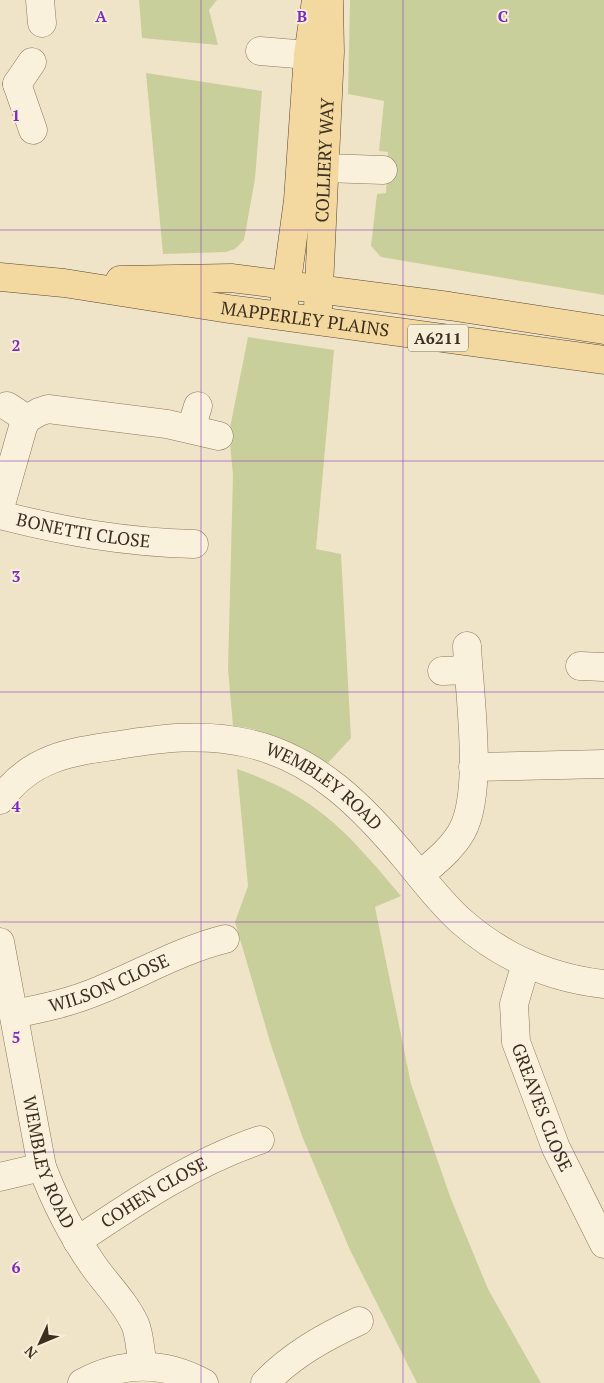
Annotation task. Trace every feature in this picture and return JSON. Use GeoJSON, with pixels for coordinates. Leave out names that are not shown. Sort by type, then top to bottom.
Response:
{"type":"FeatureCollection","features":[{"type":"Feature","properties":{"kind":"main road","name":"COLLIERY WAY"},"geometry":{"type":"LineString","coordinates":[[283,316],[298,200],[308,55],[316,0]]}},
{"type":"Feature","properties":{"kind":"main road","name":"COLLIERY WAY"},"geometry":{"type":"LineString","coordinates":[[317,321],[330,52],[329,0]]}},
{"type":"Feature","properties":{"kind":"main road","name":"MAPPERLEY PLAINS"},"geometry":{"type":"LineString","coordinates":[[0,277],[64,283],[317,321],[604,360]]}},
{"type":"Feature","properties":{"kind":"main road","name":"MAPPERLEY PLAINS"},"geometry":{"type":"LineString","coordinates":[[64,283],[161,278],[231,278],[604,330]]}},
{"type":"Feature","properties":{"kind":"street"},"geometry":{"type":"LineString","coordinates":[[260,52],[308,55]]}},
{"type":"Feature","properties":{"kind":"street"},"geometry":{"type":"LineString","coordinates":[[16,77],[33,130]]}},
{"type":"Feature","properties":{"kind":"street"},"geometry":{"type":"LineString","coordinates":[[325,168],[383,170]]}},
{"type":"Feature","properties":{"kind":"street"},"geometry":{"type":"LineString","coordinates":[[0,508],[23,427],[17,412],[39,412],[48,409],[167,424],[194,418],[219,436]]}},
{"type":"Feature","properties":{"kind":"street","name":"BONETTI CLOSE"},"geometry":{"type":"LineString","coordinates":[[0,515],[77,534],[142,543],[177,537]]}},
{"type":"Feature","properties":{"kind":"street"},"geometry":{"type":"LineString","coordinates":[[420,875],[446,852],[462,830],[472,798],[473,767],[459,662]]}},
{"type":"Feature","properties":{"kind":"street","name":"WEMBLEY ROAD"},"geometry":{"type":"LineString","coordinates":[[5,783],[43,762],[71,752],[164,738],[199,736],[249,743],[304,766],[341,790],[360,806],[443,902],[468,926],[501,951],[553,975],[581,982],[604,984]]}},
{"type":"Feature","properties":{"kind":"street"},"geometry":{"type":"LineString","coordinates":[[473,767],[604,764]]}},
{"type":"Feature","properties":{"kind":"street","name":"WILSON CLOSE"},"geometry":{"type":"LineString","coordinates":[[14,1014],[49,1007],[89,995],[207,937]]}},
{"type":"Feature","properties":{"kind":"street","name":"WEMBLEY ROAD"},"geometry":{"type":"LineString","coordinates":[[1,955],[14,1014],[42,1167],[53,1194],[77,1241],[132,1318],[136,1326],[142,1365]]}},
{"type":"Feature","properties":{"kind":"street","name":"GREAVES CLOSE"},"geometry":{"type":"LineString","coordinates":[[526,963],[514,1004],[516,1042],[556,1148],[604,1244]]}},
{"type":"Feature","properties":{"kind":"street","name":"COHEN CLOSE"},"geometry":{"type":"LineString","coordinates":[[77,1241],[230,1138],[260,1140]]}},
{"type":"Feature","properties":{"kind":"street"},"geometry":{"type":"LineString","coordinates":[[0,1177],[42,1167]]}},
{"type":"Feature","properties":{"kind":"street"},"geometry":{"type":"LineString","coordinates":[[265,1383],[328,1323],[360,1321]]}},
{"type":"Feature","properties":{"kind":"street"},"geometry":{"type":"LineString","coordinates":[[82,1383],[109,1371],[142,1365],[176,1370],[204,1383]]}},
{"type":"Feature","properties":{"kind":"green space"},"geometry":{"type":"Polygon","coordinates":[[[139,0],[217,0],[209,10],[218,45],[142,38],[139,0]]]}},
{"type":"Feature","properties":{"kind":"green space"},"geometry":{"type":"Polygon","coordinates":[[[350,0],[604,0],[604,295],[381,257],[371,246],[377,194],[386,193],[388,152],[379,151],[384,101],[348,94],[350,0]]]}},
{"type":"Feature","properties":{"kind":"green space"},"geometry":{"type":"Polygon","coordinates":[[[146,73],[262,91],[255,179],[244,240],[235,249],[226,252],[163,254],[146,73]]]}},
{"type":"Feature","properties":{"kind":"green space"},"geometry":{"type":"Polygon","coordinates":[[[248,337],[334,350],[316,549],[341,554],[351,738],[328,763],[271,735],[233,726],[228,669],[233,475],[229,433],[248,337]]]}},
{"type":"Feature","properties":{"kind":"green space"},"geometry":{"type":"Polygon","coordinates":[[[237,769],[289,792],[329,819],[364,853],[401,896],[375,907],[411,1084],[451,1199],[488,1289],[541,1383],[417,1383],[350,1250],[302,1136],[271,1045],[235,922],[248,886],[237,769]]]}}]}
